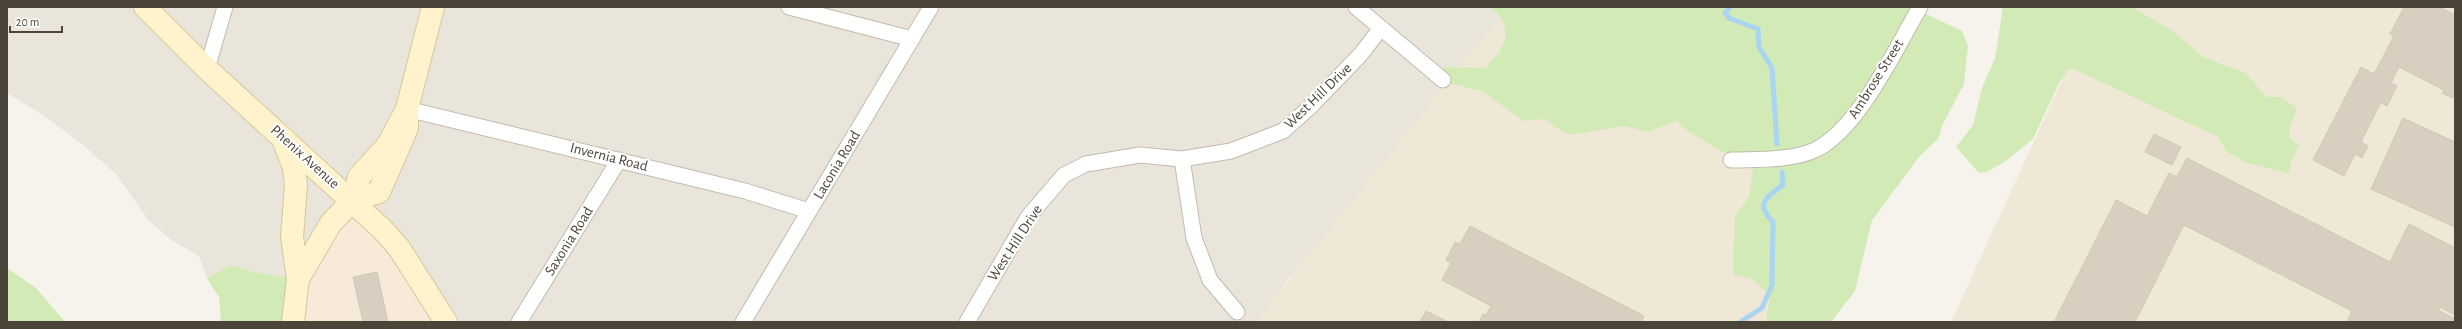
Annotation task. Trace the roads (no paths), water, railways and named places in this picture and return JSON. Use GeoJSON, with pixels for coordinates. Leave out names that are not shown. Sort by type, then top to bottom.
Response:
{"type":"FeatureCollection","features":[{"type":"Feature","properties":{"kind":"main road","name":"Phenix Avenue"},"geometry":{"type":"LineString","coordinates":[[145,7],[207,69],[353,200],[399,248],[446,322]]}},
{"type":"Feature","properties":{"kind":"main road"},"geometry":{"type":"LineString","coordinates":[[298,279],[331,223],[353,200],[360,177],[388,145],[407,109],[433,7]]}},
{"type":"Feature","properties":{"kind":"main road"},"geometry":{"type":"LineString","coordinates":[[282,136],[294,168],[296,186],[292,237],[298,279],[292,322]]}},
{"type":"Feature","properties":{"kind":"street"},"geometry":{"type":"LineString","coordinates":[[207,69],[225,7]]}},
{"type":"Feature","properties":{"kind":"street"},"geometry":{"type":"LineString","coordinates":[[789,7],[912,39]]}},
{"type":"Feature","properties":{"kind":"street","name":"Laconia Road"},"geometry":{"type":"LineString","coordinates":[[743,322],[931,7]]}},
{"type":"Feature","properties":{"kind":"street"},"geometry":{"type":"LineString","coordinates":[[1356,7],[1443,80]]}},
{"type":"Feature","properties":{"kind":"street","name":"Ambrose Street"},"geometry":{"type":"LineString","coordinates":[[1731,160],[1777,158],[1807,153],[1825,145],[1836,136],[1857,113],[1920,7]]}},
{"type":"Feature","properties":{"kind":"street","name":"West Hill Drive"},"geometry":{"type":"LineString","coordinates":[[967,322],[1028,217],[1064,175],[1086,164],[1140,155],[1182,159],[1231,151],[1283,131],[1310,108],[1361,54],[1381,28]]}},
{"type":"Feature","properties":{"kind":"street","name":"Invernia Road"},"geometry":{"type":"LineString","coordinates":[[407,109],[744,191],[809,211]]}},
{"type":"Feature","properties":{"kind":"street"},"geometry":{"type":"LineString","coordinates":[[1182,159],[1194,238],[1210,280],[1237,312]]}},
{"type":"Feature","properties":{"kind":"street","name":"Saxonia Road"},"geometry":{"type":"LineString","coordinates":[[518,322],[619,160]]}},
{"type":"Feature","properties":{"kind":"waterway"},"geometry":{"type":"LineString","coordinates":[[1730,7],[1725,13],[1729,18],[1758,29],[1759,47],[1772,68],[1777,144]]}},
{"type":"Feature","properties":{"kind":"waterway"},"geometry":{"type":"LineString","coordinates":[[1740,322],[1762,308],[1772,285],[1773,222],[1768,216],[1764,206],[1768,197],[1783,185],[1782,172]]}}]}
